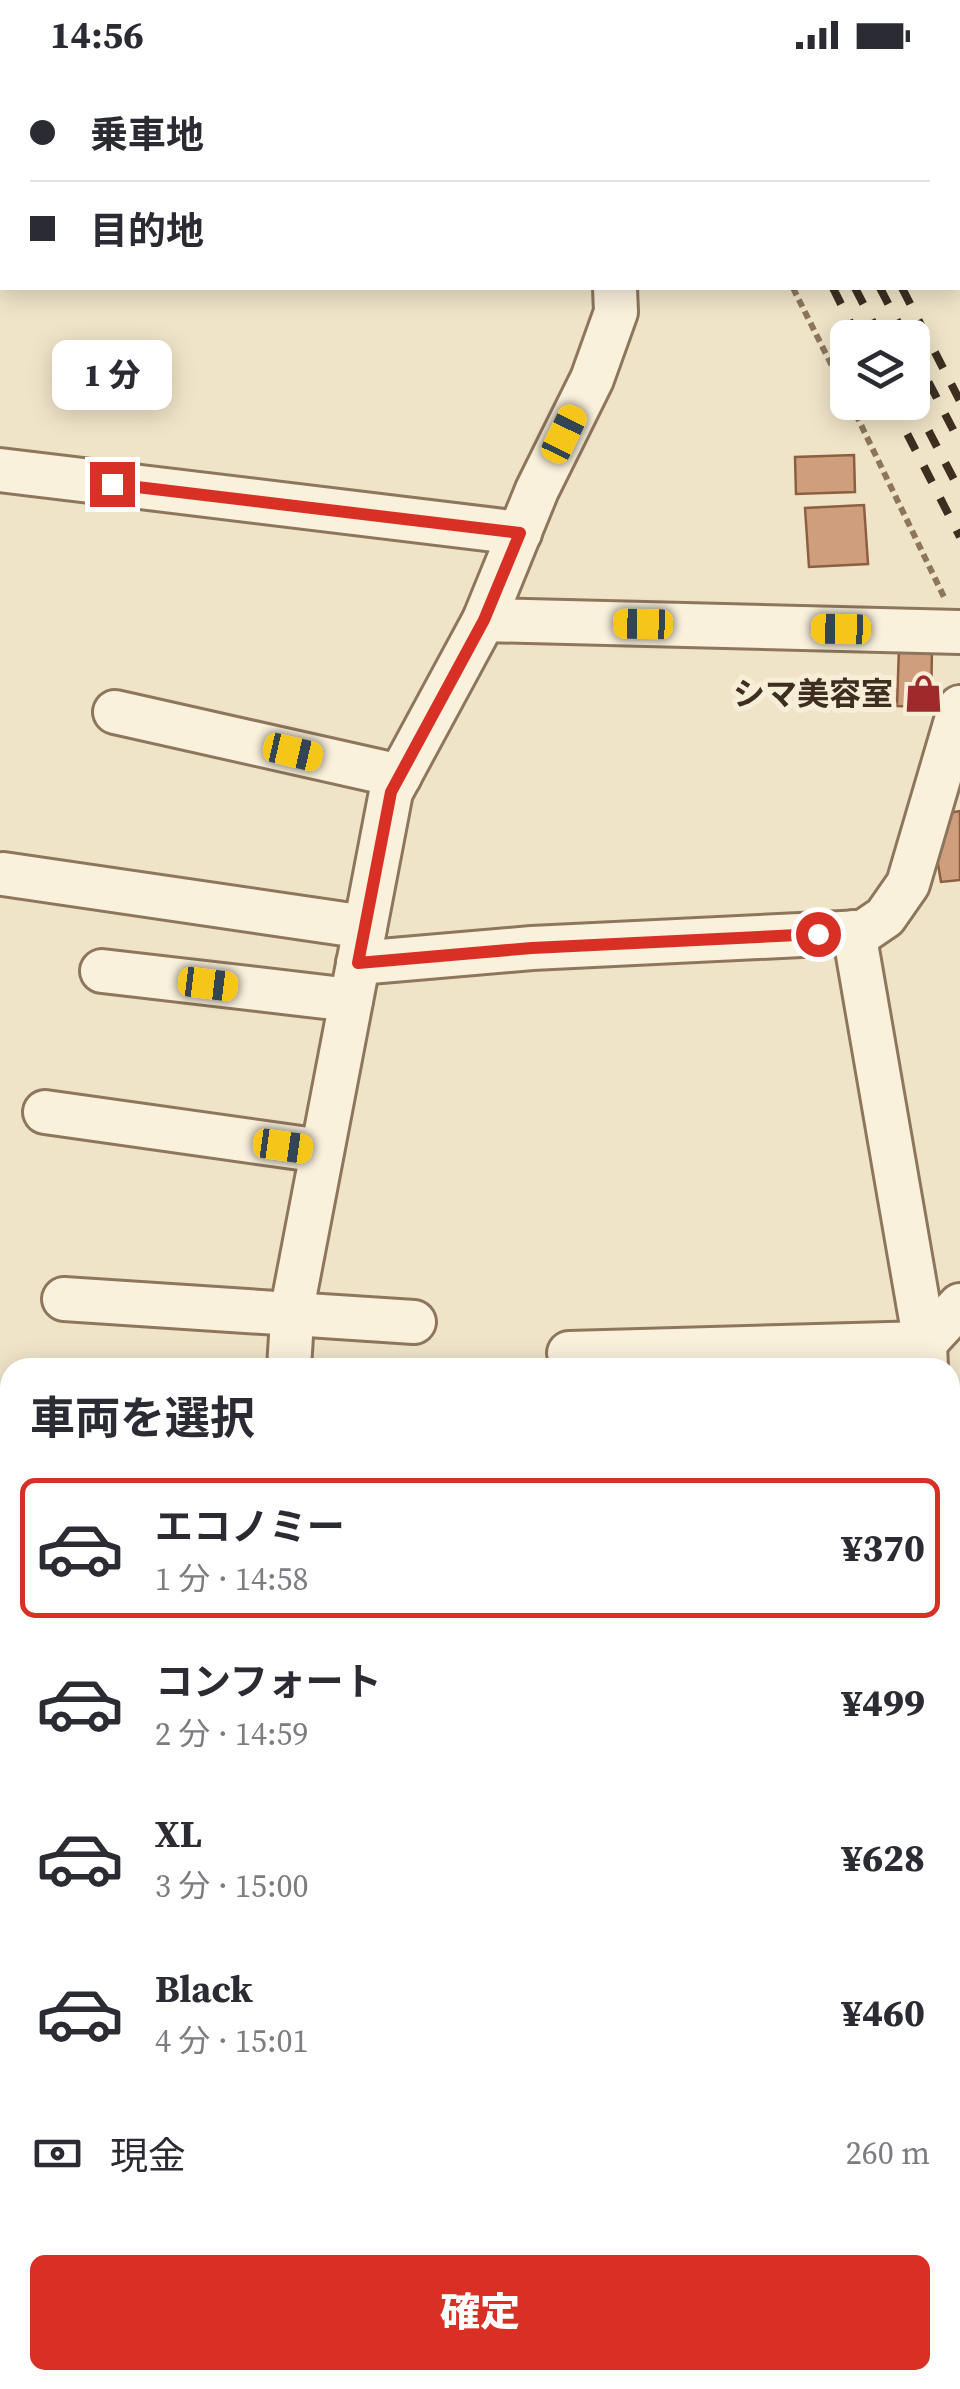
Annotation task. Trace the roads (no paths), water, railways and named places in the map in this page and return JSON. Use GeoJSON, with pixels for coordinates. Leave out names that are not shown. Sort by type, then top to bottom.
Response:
{"type":"FeatureCollection","features":[{"type":"Feature","properties":{"kind":"street"},"geometry":{"type":"LineString","coordinates":[[290,1358],[292,1315],[391,792],[484,620],[537,490],[592,379],[616,312],[614,290]]}},
{"type":"Feature","properties":{"kind":"street"},"geometry":{"type":"LineString","coordinates":[[0,470],[520,533]]}},
{"type":"Feature","properties":{"kind":"street"},"geometry":{"type":"LineString","coordinates":[[484,620],[956,622]]}},
{"type":"Feature","properties":{"kind":"street"},"geometry":{"type":"LineString","coordinates":[[102,971],[358,963],[532,948],[863,932],[885,917],[908,884],[960,707]]}},
{"type":"Feature","properties":{"kind":"street"},"geometry":{"type":"LineString","coordinates":[[114,712],[400,776]]}},
{"type":"Feature","properties":{"kind":"street"},"geometry":{"type":"LineString","coordinates":[[3,874],[358,963]]}},
{"type":"Feature","properties":{"kind":"street"},"geometry":{"type":"LineString","coordinates":[[854,932],[925,1356]]}},
{"type":"Feature","properties":{"kind":"street"},"geometry":{"type":"LineString","coordinates":[[45,1112],[322,1151]]}},
{"type":"Feature","properties":{"kind":"street"},"geometry":{"type":"LineString","coordinates":[[64,1299],[414,1322]]}},
{"type":"Feature","properties":{"kind":"street"},"geometry":{"type":"LineString","coordinates":[[925,1356],[960,1306]]}},
{"type":"Feature","properties":{"kind":"street"},"geometry":{"type":"LineString","coordinates":[[569,1352],[925,1356]]}},
{"type":"Feature","properties":{"kind":"railway"},"geometry":{"type":"LineString","coordinates":[[834,290],[849,320]]}},
{"type":"Feature","properties":{"kind":"railway"},"geometry":{"type":"LineString","coordinates":[[856,290],[872,320]]}},
{"type":"Feature","properties":{"kind":"railway"},"geometry":{"type":"LineString","coordinates":[[881,290],[897,320]]}},
{"type":"Feature","properties":{"kind":"railway"},"geometry":{"type":"LineString","coordinates":[[903,290],[960,401]]}},
{"type":"Feature","properties":{"kind":"railway"},"geometry":{"type":"LineString","coordinates":[[930,385],[960,443]]}},
{"type":"Feature","properties":{"kind":"railway"},"geometry":{"type":"LineString","coordinates":[[900,420],[960,537]]}},
{"type":"Feature","properties":{"kind":"railway"},"geometry":{"type":"LineString","coordinates":[[923,420],[960,491]]}},
{"type":"Feature","properties":{"kind":"place","name":"シマ美容室"},"geometry":{"type":"Point","coordinates":[923,694]}}]}
